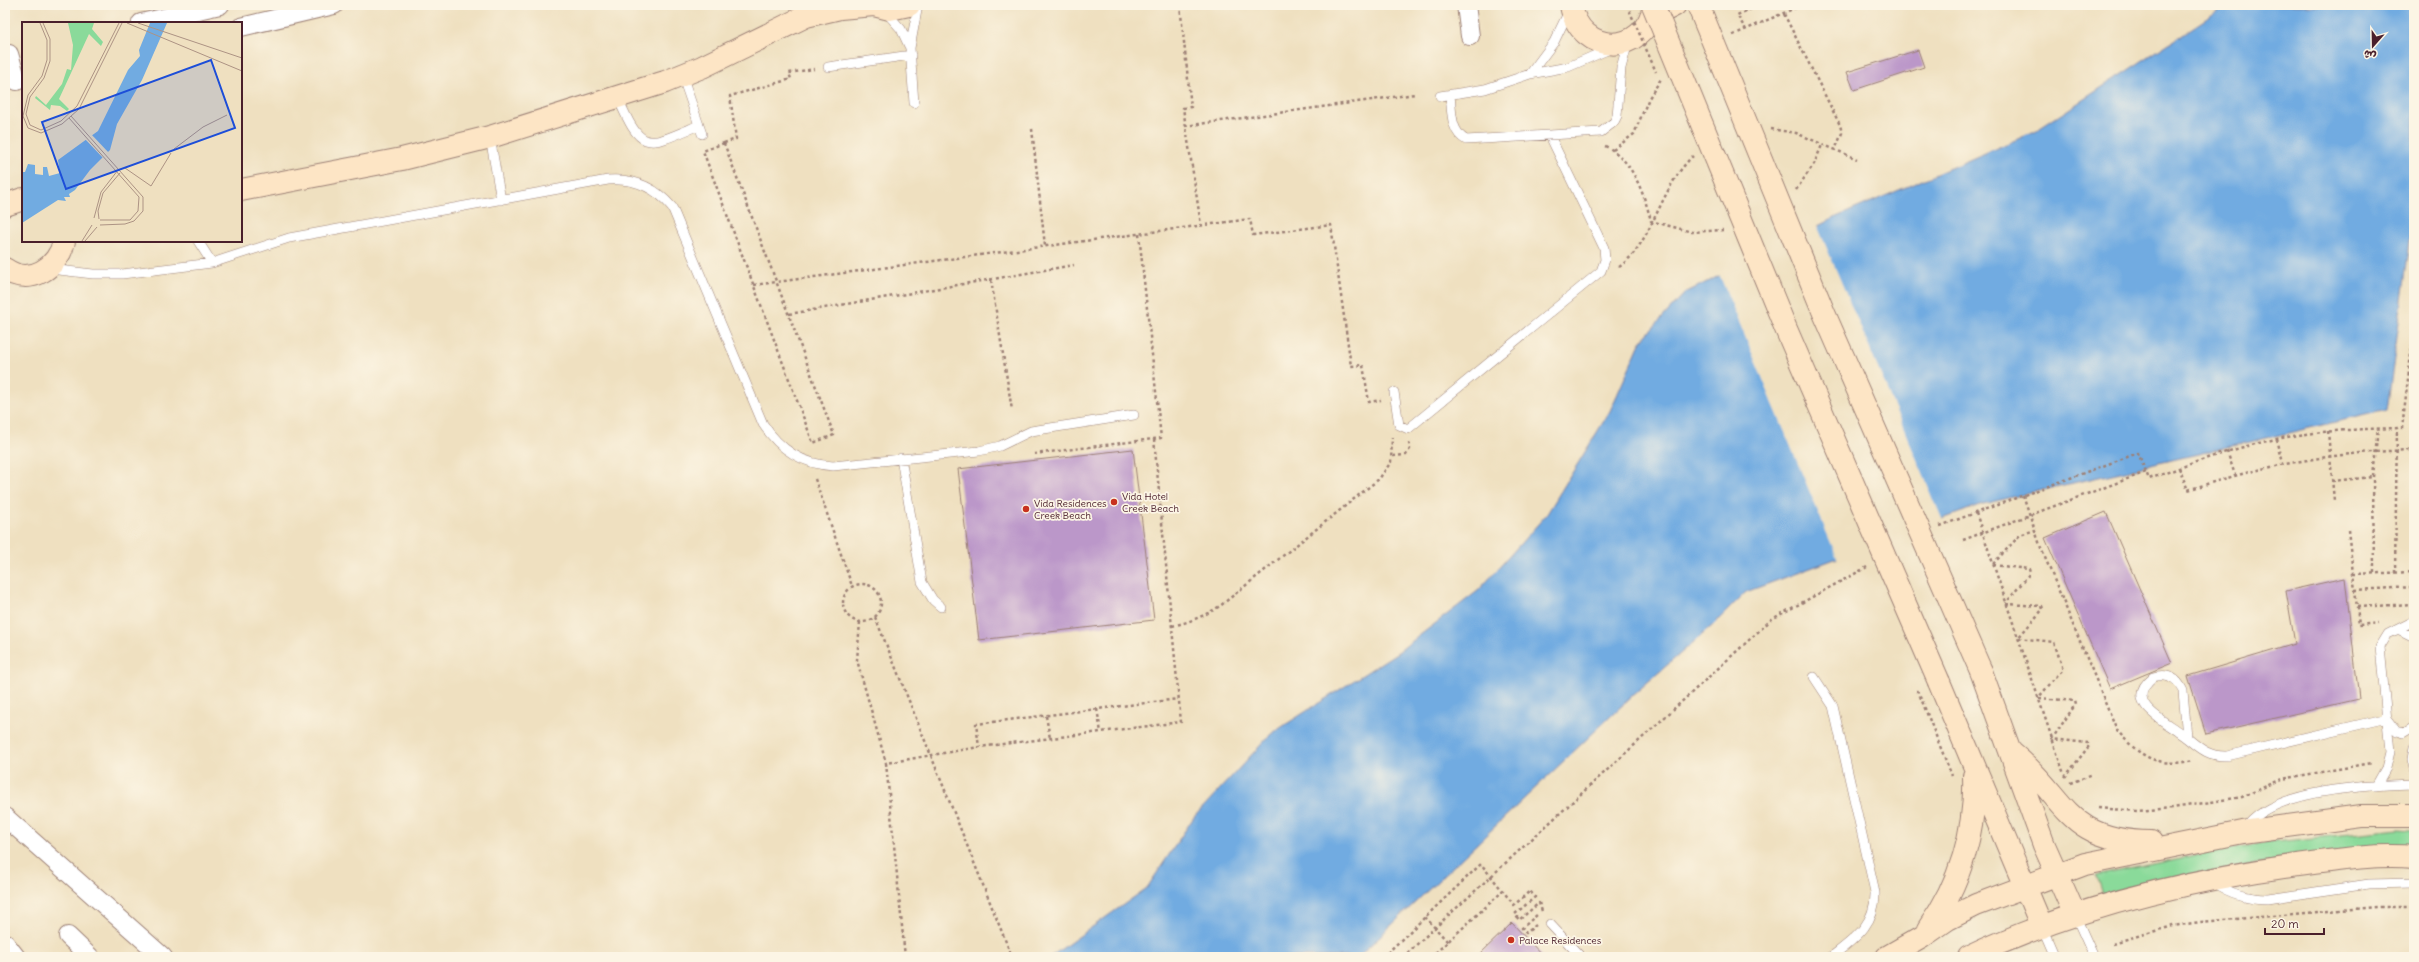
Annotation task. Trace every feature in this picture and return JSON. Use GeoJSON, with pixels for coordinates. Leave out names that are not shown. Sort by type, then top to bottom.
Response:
{"type":"FeatureCollection","features":[{"type":"Feature","properties":{"kind":"street"},"geometry":{"type":"LineString","coordinates":[[146,22],[220,5]]}},
{"type":"Feature","properties":{"kind":"street"},"geometry":{"type":"LineString","coordinates":[[242,27],[334,5]]}},
{"type":"Feature","properties":{"kind":"street"},"geometry":{"type":"LineString","coordinates":[[242,190],[402,159],[490,137],[618,98],[682,75],[813,10],[876,6],[899,8],[909,5]]}},
{"type":"Feature","properties":{"kind":"street"},"geometry":{"type":"LineString","coordinates":[[1466,5],[1470,36]]}},
{"type":"Feature","properties":{"kind":"street"},"geometry":{"type":"LineString","coordinates":[[1653,9],[1675,5]]}},
{"type":"Feature","properties":{"kind":"street"},"geometry":{"type":"LineString","coordinates":[[1698,5],[1824,313],[1981,671],[2044,846],[2075,915]]}},
{"type":"Feature","properties":{"kind":"street"},"geometry":{"type":"LineString","coordinates":[[1571,6],[1575,20],[1583,31],[1594,39],[1607,43],[1624,42],[1643,32],[1653,9]]}},
{"type":"Feature","properties":{"kind":"street"},"geometry":{"type":"LineString","coordinates":[[1653,9],[1786,329],[1939,682],[2042,927]]}},
{"type":"Feature","properties":{"kind":"street"},"geometry":{"type":"LineString","coordinates":[[12,53],[15,81]]}},
{"type":"Feature","properties":{"kind":"street"},"geometry":{"type":"LineString","coordinates":[[5,205],[22,199]]}},
{"type":"Feature","properties":{"kind":"street"},"geometry":{"type":"LineString","coordinates":[[6,270],[28,276],[39,274],[63,251]]}},
{"type":"Feature","properties":{"kind":"street"},"geometry":{"type":"LineString","coordinates":[[2011,752],[2032,770],[2066,812],[2091,830],[2121,840],[2176,844]]}},
{"type":"Feature","properties":{"kind":"street"},"geometry":{"type":"LineString","coordinates":[[1922,937],[1949,894],[1967,845],[1975,795],[1974,766]]}},
{"type":"Feature","properties":{"kind":"street"},"geometry":{"type":"LineString","coordinates":[[1887,957],[1922,937],[1948,919],[2024,886],[2085,864],[2176,844],[2243,832],[2362,816],[2414,816]]}},
{"type":"Feature","properties":{"kind":"street"},"geometry":{"type":"LineString","coordinates":[[5,817],[163,957]]}},
{"type":"Feature","properties":{"kind":"street"},"geometry":{"type":"LineString","coordinates":[[1969,957],[2075,915],[2174,887],[2280,867],[2360,857],[2414,857]]}},
{"type":"Feature","properties":{"kind":"street"},"geometry":{"type":"LineString","coordinates":[[68,936],[90,957]]}},
{"type":"Feature","properties":{"kind":"street"},"geometry":{"type":"LineString","coordinates":[[5,943],[16,957]]}},
{"type":"Feature","properties":{"kind":"lane"},"geometry":{"type":"LineString","coordinates":[[914,103],[910,52],[918,5]]}},
{"type":"Feature","properties":{"kind":"lane"},"geometry":{"type":"LineString","coordinates":[[876,6],[901,30],[910,52]]}},
{"type":"Feature","properties":{"kind":"lane"},"geometry":{"type":"LineString","coordinates":[[1530,74],[1554,42],[1571,6]]}},
{"type":"Feature","properties":{"kind":"lane"},"geometry":{"type":"LineString","coordinates":[[1440,96],[1502,85],[1530,74],[1568,67],[1624,42]]}},
{"type":"Feature","properties":{"kind":"lane"},"geometry":{"type":"LineString","coordinates":[[1450,95],[1454,127],[1460,136],[1466,140],[1581,135],[1601,132],[1614,122],[1617,116],[1624,42]]}},
{"type":"Feature","properties":{"kind":"lane"},"geometry":{"type":"LineString","coordinates":[[828,67],[910,52]]}},
{"type":"Feature","properties":{"kind":"lane"},"geometry":{"type":"LineString","coordinates":[[682,75],[702,134]]}},
{"type":"Feature","properties":{"kind":"lane"},"geometry":{"type":"LineString","coordinates":[[618,98],[631,128],[636,134],[648,141],[661,141],[699,125]]}},
{"type":"Feature","properties":{"kind":"lane"},"geometry":{"type":"LineString","coordinates":[[1394,392],[1399,424],[1408,429],[1601,271],[1605,260],[1604,248],[1550,136]]}},
{"type":"Feature","properties":{"kind":"lane"},"geometry":{"type":"LineString","coordinates":[[490,137],[501,200]]}},
{"type":"Feature","properties":{"kind":"lane"},"geometry":{"type":"LineString","coordinates":[[63,251],[93,274],[122,274],[212,263],[289,238],[620,179],[644,184],[664,198],[678,217],[763,424],[778,444],[799,458],[810,462],[833,466],[990,450],[1031,431],[1134,415]]}},
{"type":"Feature","properties":{"kind":"lane"},"geometry":{"type":"LineString","coordinates":[[199,242],[212,263]]}},
{"type":"Feature","properties":{"kind":"lane"},"geometry":{"type":"LineString","coordinates":[[901,458],[922,582],[933,600],[941,607]]}},
{"type":"Feature","properties":{"kind":"lane"},"geometry":{"type":"LineString","coordinates":[[2376,786],[2388,761],[2390,744],[2380,647],[2388,634],[2400,630],[2414,622]]}},
{"type":"Feature","properties":{"kind":"lane"},"geometry":{"type":"LineString","coordinates":[[2400,630],[2414,637]]}},
{"type":"Feature","properties":{"kind":"lane"},"geometry":{"type":"LineString","coordinates":[[2187,737],[2183,691],[2180,684],[2168,676],[2153,677],[2143,689],[2144,704],[2148,711],[2187,737],[2198,749],[2212,755],[2227,756],[2387,718]]}},
{"type":"Feature","properties":{"kind":"lane"},"geometry":{"type":"LineString","coordinates":[[1814,677],[1833,706],[1875,892],[1874,909],[1867,926],[1831,957]]}},
{"type":"Feature","properties":{"kind":"lane"},"geometry":{"type":"LineString","coordinates":[[2387,718],[2397,731],[2404,732],[2414,727]]}},
{"type":"Feature","properties":{"kind":"lane"},"geometry":{"type":"LineString","coordinates":[[2414,748],[2412,759],[2414,769]]}},
{"type":"Feature","properties":{"kind":"lane"},"geometry":{"type":"LineString","coordinates":[[2243,832],[2254,816],[2270,806],[2316,793],[2376,786],[2414,784]]}},
{"type":"Feature","properties":{"kind":"lane"},"geometry":{"type":"LineString","coordinates":[[2211,880],[2232,893],[2256,899],[2268,899],[2369,884],[2394,882],[2414,883]]}},
{"type":"Feature","properties":{"kind":"lane"},"geometry":{"type":"LineString","coordinates":[[2075,915],[2094,957]]}},
{"type":"Feature","properties":{"kind":"lane"},"geometry":{"type":"LineString","coordinates":[[1550,924],[1581,957]]}},
{"type":"Feature","properties":{"kind":"lane"},"geometry":{"type":"LineString","coordinates":[[2042,927],[2055,957]]}},
{"type":"Feature","properties":{"kind":"path"},"geometry":{"type":"LineString","coordinates":[[1180,5],[1191,107],[1183,108],[1201,225]]}},
{"type":"Feature","properties":{"kind":"path"},"geometry":{"type":"LineString","coordinates":[[1746,30],[1737,15],[1760,5]]}},
{"type":"Feature","properties":{"kind":"path"},"geometry":{"type":"LineString","coordinates":[[1784,14],[1840,125],[1842,134],[1835,150]]}},
{"type":"Feature","properties":{"kind":"path"},"geometry":{"type":"LineString","coordinates":[[724,143],[834,435],[813,443],[703,151],[724,143],[736,139],[730,96],[791,78],[789,73],[828,67]]}},
{"type":"Feature","properties":{"kind":"path"},"geometry":{"type":"LineString","coordinates":[[1186,126],[1415,94]]}},
{"type":"Feature","properties":{"kind":"path"},"geometry":{"type":"LineString","coordinates":[[1032,129],[1046,246]]}},
{"type":"Feature","properties":{"kind":"path"},"geometry":{"type":"LineString","coordinates":[[1581,135],[1613,150],[1621,158],[1641,189],[1651,221]]}},
{"type":"Feature","properties":{"kind":"path"},"geometry":{"type":"LineString","coordinates":[[754,285],[1250,219],[1253,235],[1331,224],[1351,366],[1363,365],[1369,402],[1387,399]]}},
{"type":"Feature","properties":{"kind":"path"},"geometry":{"type":"LineString","coordinates":[[1034,454],[1161,438],[1140,234]]}},
{"type":"Feature","properties":{"kind":"path"},"geometry":{"type":"LineString","coordinates":[[789,314],[1074,265]]}},
{"type":"Feature","properties":{"kind":"path"},"geometry":{"type":"LineString","coordinates":[[991,280],[1012,410]]}},
{"type":"Feature","properties":{"kind":"path"},"geometry":{"type":"LineString","coordinates":[[1934,530],[2023,495],[2138,453],[2149,479],[2227,451],[2277,439],[2328,431],[2402,428],[2414,330]]}},
{"type":"Feature","properties":{"kind":"path"},"geometry":{"type":"LineString","coordinates":[[2374,573],[2373,477],[2378,428]]}},
{"type":"Feature","properties":{"kind":"path"},"geometry":{"type":"LineString","coordinates":[[2395,572],[2396,428]]}},
{"type":"Feature","properties":{"kind":"path"},"geometry":{"type":"LineString","coordinates":[[1393,456],[1408,452],[1408,429]]}},
{"type":"Feature","properties":{"kind":"path"},"geometry":{"type":"LineString","coordinates":[[2328,431],[2334,501]]}},
{"type":"Feature","properties":{"kind":"path"},"geometry":{"type":"LineString","coordinates":[[1172,626],[1189,623],[1220,606],[1379,480],[1389,469],[1393,456],[1392,432]]}},
{"type":"Feature","properties":{"kind":"path"},"geometry":{"type":"LineString","coordinates":[[886,763],[979,747],[1181,722],[1154,439]]}},
{"type":"Feature","properties":{"kind":"path"},"geometry":{"type":"LineString","coordinates":[[2277,439],[2282,463]]}},
{"type":"Feature","properties":{"kind":"path"},"geometry":{"type":"LineString","coordinates":[[2179,468],[2188,490],[2235,475],[2282,463],[2330,455],[2375,451],[2414,450]]}},
{"type":"Feature","properties":{"kind":"path"},"geometry":{"type":"LineString","coordinates":[[2227,451],[2235,475]]}},
{"type":"Feature","properties":{"kind":"path"},"geometry":{"type":"LineString","coordinates":[[810,462],[852,586]]}},
{"type":"Feature","properties":{"kind":"path"},"geometry":{"type":"LineString","coordinates":[[1963,540],[2146,472]]}},
{"type":"Feature","properties":{"kind":"path"},"geometry":{"type":"LineString","coordinates":[[2332,480],[2373,477]]}},
{"type":"Feature","properties":{"kind":"path"},"geometry":{"type":"LineString","coordinates":[[2023,495],[2035,530],[2117,730],[2137,750],[2161,762],[2176,765],[2212,755]]}},
{"type":"Feature","properties":{"kind":"path"},"geometry":{"type":"LineString","coordinates":[[1976,513],[2067,784]]}},
{"type":"Feature","properties":{"kind":"path"},"geometry":{"type":"LineString","coordinates":[[1993,565],[2020,536],[2035,530]]}},
{"type":"Feature","properties":{"kind":"path"},"geometry":{"type":"LineString","coordinates":[[2348,530],[2359,625],[2381,623]]}},
{"type":"Feature","properties":{"kind":"path"},"geometry":{"type":"LineString","coordinates":[[1403,957],[1772,619],[1872,564]]}},
{"type":"Feature","properties":{"kind":"path"},"geometry":{"type":"LineString","coordinates":[[1993,565],[2029,569],[2030,573],[2006,604]]}},
{"type":"Feature","properties":{"kind":"path"},"geometry":{"type":"LineString","coordinates":[[2352,574],[2414,572]]}},
{"type":"Feature","properties":{"kind":"path"},"geometry":{"type":"LineString","coordinates":[[868,584],[880,595],[880,610],[875,617],[860,622],[850,617],[843,607],[846,591],[852,586],[868,584]]}},
{"type":"Feature","properties":{"kind":"path"},"geometry":{"type":"LineString","coordinates":[[2354,590],[2414,588],[2411,612]]}},
{"type":"Feature","properties":{"kind":"path"},"geometry":{"type":"LineString","coordinates":[[2006,604],[2042,606],[2043,609],[2018,638]]}},
{"type":"Feature","properties":{"kind":"path"},"geometry":{"type":"LineString","coordinates":[[2357,607],[2412,604]]}},
{"type":"Feature","properties":{"kind":"path"},"geometry":{"type":"LineString","coordinates":[[875,617],[1012,957]]}},
{"type":"Feature","properties":{"kind":"path"},"geometry":{"type":"LineString","coordinates":[[860,622],[857,660],[886,763],[905,957]]}},
{"type":"Feature","properties":{"kind":"path"},"geometry":{"type":"LineString","coordinates":[[2018,638],[2054,642],[2063,669],[2038,698]]}},
{"type":"Feature","properties":{"kind":"path"},"geometry":{"type":"LineString","coordinates":[[1920,696],[1954,782]]}},
{"type":"Feature","properties":{"kind":"path"},"geometry":{"type":"LineString","coordinates":[[2038,698],[2074,701],[2075,705],[2052,739]]}},
{"type":"Feature","properties":{"kind":"path"},"geometry":{"type":"LineString","coordinates":[[979,747],[976,724],[1178,699]]}},
{"type":"Feature","properties":{"kind":"path"},"geometry":{"type":"LineString","coordinates":[[1097,709],[1101,732]]}},
{"type":"Feature","properties":{"kind":"path"},"geometry":{"type":"LineString","coordinates":[[1046,716],[1050,738]]}},
{"type":"Feature","properties":{"kind":"path"},"geometry":{"type":"LineString","coordinates":[[2052,739],[2088,743],[2089,746],[2065,777]]}},
{"type":"Feature","properties":{"kind":"path"},"geometry":{"type":"LineString","coordinates":[[2091,830],[2087,806],[2137,812],[2173,808],[2242,797],[2282,779],[2388,761]]}},
{"type":"Feature","properties":{"kind":"path"},"geometry":{"type":"LineString","coordinates":[[1383,957],[1481,864],[1514,905],[1530,891],[1535,897],[1515,914],[1519,920],[1539,903],[1543,910],[1522,928],[1526,933],[1544,919],[1550,924]]}},
{"type":"Feature","properties":{"kind":"path"},"geometry":{"type":"LineString","coordinates":[[1431,957],[1503,891]]}},
{"type":"Feature","properties":{"kind":"path"},"geometry":{"type":"LineString","coordinates":[[2114,943],[2173,926],[2200,922],[2377,907],[2414,907]]}},
{"type":"Feature","properties":{"kind":"path"},"geometry":{"type":"LineString","coordinates":[[1425,917],[1448,942]]}},
{"type":"Feature","properties":{"kind":"green space"},"geometry":{"type":"Polygon","coordinates":[[[2399,829],[2414,830],[2414,846],[2399,845],[2338,851],[2197,875],[2102,894],[2096,876],[2237,846],[2399,829]]]}},
{"type":"Feature","properties":{"kind":"water"},"geometry":{"type":"Polygon","coordinates":[[[2227,5],[2414,5],[2414,236],[2411,233],[2387,410],[1983,504],[1746,592],[1712,626],[1633,695],[1358,957],[1050,957],[1147,888],[1194,817],[1271,734],[1398,652],[1479,590],[1547,514],[1610,411],[1641,341],[1685,293],[1834,218],[2034,132],[2227,5]]]}},
{"type":"Feature","properties":{"kind":"pier"},"geometry":{"type":"Polygon","coordinates":[[[1817,225],[1943,521],[1838,560],[1719,274],[1817,225]]]}},
{"type":"Feature","properties":{"kind":"building"},"geometry":{"type":"Polygon","coordinates":[[[1918,50],[1924,67],[1854,90],[1847,72],[1918,50]]]}},
{"type":"Feature","properties":{"kind":"building","name":"Vida Hotel Creek Beach"},"geometry":{"type":"Polygon","coordinates":[[[1133,449],[1154,620],[979,640],[958,469],[1133,449]]]}},
{"type":"Feature","properties":{"kind":"building"},"geometry":{"type":"Polygon","coordinates":[[[2106,512],[2172,663],[2110,689],[2045,538],[2106,512]]]}},
{"type":"Feature","properties":{"kind":"building"},"geometry":{"type":"Polygon","coordinates":[[[2345,578],[2359,699],[2206,734],[2188,676],[2295,644],[2286,591],[2345,578]]]}},
{"type":"Feature","properties":{"kind":"building","name":"Palace Residences"},"geometry":{"type":"Polygon","coordinates":[[[1512,923],[1544,957],[1477,957],[1512,923]]]}},
{"type":"Feature","properties":{"kind":"place","name":"Vida Hotel Creek Beach"},"geometry":{"type":"Point","coordinates":[1114,502]}},
{"type":"Feature","properties":{"kind":"place","name":"Vida Residences Creek Beach"},"geometry":{"type":"Point","coordinates":[1026,509]}},
{"type":"Feature","properties":{"kind":"place","name":"Palace Residences"},"geometry":{"type":"Point","coordinates":[1511,940]}}]}
